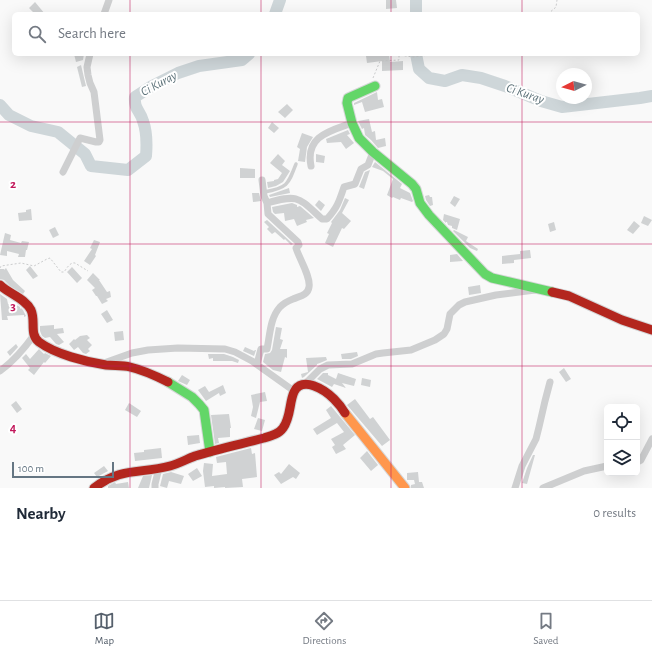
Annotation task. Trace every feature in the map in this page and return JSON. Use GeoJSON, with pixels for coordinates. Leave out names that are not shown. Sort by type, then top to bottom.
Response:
{"type":"FeatureCollection","features":[{"type":"Feature","properties":{"kind":"street"},"geometry":{"type":"LineString","coordinates":[[105,12],[109,0]]}},
{"type":"Feature","properties":{"kind":"street"},"geometry":{"type":"LineString","coordinates":[[63,172],[80,138],[98,142],[100,141],[94,92],[90,83],[87,67],[90,56]]}},
{"type":"Feature","properties":{"kind":"street"},"geometry":{"type":"LineString","coordinates":[[375,86],[348,98],[347,103],[352,123],[359,138],[373,152],[412,184],[416,189],[420,203],[428,215],[485,274],[492,278],[569,296],[635,326],[652,330]]}},
{"type":"Feature","properties":{"kind":"street"},"geometry":{"type":"LineString","coordinates":[[311,166],[310,153],[317,139],[324,134],[352,123]]}},
{"type":"Feature","properties":{"kind":"street"},"geometry":{"type":"LineString","coordinates":[[267,203],[297,198],[322,219],[326,219],[338,205],[344,188],[355,184],[361,170],[368,165],[373,152]]}},
{"type":"Feature","properties":{"kind":"street"},"geometry":{"type":"LineString","coordinates":[[257,364],[260,350],[267,349],[272,323],[279,309],[285,302],[306,293],[310,287],[296,248],[299,245],[298,242],[268,214],[262,180]]}},
{"type":"Feature","properties":{"kind":"street"},"geometry":{"type":"LineString","coordinates":[[0,285],[28,306],[33,318],[33,334],[36,338],[54,351],[102,364],[127,367],[149,374],[175,386],[191,396],[202,406],[204,410],[210,452]]}},
{"type":"Feature","properties":{"kind":"street"},"geometry":{"type":"LineString","coordinates":[[94,488],[99,483],[117,474],[168,466],[193,457],[253,441],[279,432],[284,426],[294,391],[299,386],[306,383],[320,369],[328,365],[352,364],[369,356],[383,353],[411,350],[440,338],[447,329],[450,314],[459,305],[496,295],[540,289]]}},
{"type":"Feature","properties":{"kind":"street"},"geometry":{"type":"LineString","coordinates":[[0,371],[16,358],[34,335]]}},
{"type":"Feature","properties":{"kind":"street"},"geometry":{"type":"LineString","coordinates":[[102,364],[139,351],[178,348],[225,349],[239,354],[257,364],[294,391]]}},
{"type":"Feature","properties":{"kind":"street"},"geometry":{"type":"LineString","coordinates":[[515,488],[522,466],[536,439],[540,427],[550,382]]}},
{"type":"Feature","properties":{"kind":"street"},"geometry":{"type":"LineString","coordinates":[[306,383],[315,385],[334,399],[405,488]]}},
{"type":"Feature","properties":{"kind":"street"},"geometry":{"type":"LineString","coordinates":[[640,460],[652,439]]}},
{"type":"Feature","properties":{"kind":"street"},"geometry":{"type":"LineString","coordinates":[[543,488],[584,471],[604,467]]}},
{"type":"Feature","properties":{"kind":"street"},"geometry":{"type":"LineString","coordinates":[[155,488],[159,468]]}},
{"type":"Feature","properties":{"kind":"lane"},"geometry":{"type":"LineString","coordinates":[[264,192],[278,189],[285,185],[296,164]]}},
{"type":"Feature","properties":{"kind":"path"},"geometry":{"type":"LineString","coordinates":[[550,12],[556,6],[557,0]]}},
{"type":"Feature","properties":{"kind":"path"},"geometry":{"type":"LineString","coordinates":[[375,86],[373,77],[378,70],[380,61],[399,60],[399,56]]}},
{"type":"Feature","properties":{"kind":"path"},"geometry":{"type":"LineString","coordinates":[[406,56],[426,56]]}},
{"type":"Feature","properties":{"kind":"path"},"geometry":{"type":"LineString","coordinates":[[0,268],[1,266],[19,263],[34,266],[50,258],[62,272],[64,272],[70,263],[73,262],[88,271]]}},
{"type":"Feature","properties":{"kind":"building"},"geometry":{"type":"Polygon","coordinates":[[[386,0],[396,0],[397,8],[386,9],[386,0]]]}},
{"type":"Feature","properties":{"kind":"building"},"geometry":{"type":"Polygon","coordinates":[[[35,2],[43,12],[33,12],[29,8],[35,2]]]}},
{"type":"Feature","properties":{"kind":"building"},"geometry":{"type":"Polygon","coordinates":[[[74,56],[84,56],[83,60],[76,62],[74,56]]]}},
{"type":"Feature","properties":{"kind":"building"},"geometry":{"type":"Polygon","coordinates":[[[366,56],[389,56],[390,62],[403,61],[403,70],[382,71],[382,61],[367,63],[366,56]]]}},
{"type":"Feature","properties":{"kind":"building"},"geometry":{"type":"Polygon","coordinates":[[[81,65],[86,86],[82,87],[77,67],[81,65]]]}},
{"type":"Feature","properties":{"kind":"building"},"geometry":{"type":"Polygon","coordinates":[[[377,92],[378,100],[382,99],[384,107],[365,112],[362,102],[354,105],[354,103],[377,92]]]}},
{"type":"Feature","properties":{"kind":"building"},"geometry":{"type":"Polygon","coordinates":[[[287,104],[293,110],[285,118],[278,112],[287,104]]]}},
{"type":"Feature","properties":{"kind":"building"},"geometry":{"type":"Polygon","coordinates":[[[369,119],[372,132],[375,131],[376,140],[385,138],[386,146],[378,148],[365,135],[364,128],[362,129],[358,121],[369,119]]]}},
{"type":"Feature","properties":{"kind":"building"},"geometry":{"type":"Polygon","coordinates":[[[272,122],[279,128],[274,133],[268,128],[272,122]]]}},
{"type":"Feature","properties":{"kind":"building"},"geometry":{"type":"Polygon","coordinates":[[[348,130],[350,134],[347,135],[354,143],[346,149],[341,142],[327,143],[326,139],[348,130]]]}},
{"type":"Feature","properties":{"kind":"building"},"geometry":{"type":"Polygon","coordinates":[[[302,133],[313,137],[307,147],[305,162],[298,161],[300,149],[297,147],[302,133]]]}},
{"type":"Feature","properties":{"kind":"building"},"geometry":{"type":"Polygon","coordinates":[[[278,154],[285,161],[282,165],[290,171],[283,182],[268,188],[267,182],[278,179],[282,173],[270,163],[278,154]]]}},
{"type":"Feature","properties":{"kind":"building"},"geometry":{"type":"Polygon","coordinates":[[[316,154],[325,156],[324,163],[316,162],[316,154]]]}},
{"type":"Feature","properties":{"kind":"building"},"geometry":{"type":"Polygon","coordinates":[[[375,162],[402,184],[400,188],[410,193],[412,202],[401,198],[400,200],[393,197],[392,198],[387,195],[393,179],[383,171],[372,167],[375,162]]]}},
{"type":"Feature","properties":{"kind":"building"},"geometry":{"type":"Polygon","coordinates":[[[240,168],[255,169],[255,178],[240,178],[240,168]]]}},
{"type":"Feature","properties":{"kind":"building"},"geometry":{"type":"Polygon","coordinates":[[[370,170],[364,189],[359,187],[365,172],[370,170]]]}},
{"type":"Feature","properties":{"kind":"building"},"geometry":{"type":"Polygon","coordinates":[[[289,188],[290,193],[270,197],[269,195],[289,188]]]}},
{"type":"Feature","properties":{"kind":"building"},"geometry":{"type":"Polygon","coordinates":[[[252,193],[259,193],[261,201],[253,202],[252,193]]]}},
{"type":"Feature","properties":{"kind":"building"},"geometry":{"type":"Polygon","coordinates":[[[429,195],[432,197],[433,205],[430,206],[425,196],[429,195]]]}},
{"type":"Feature","properties":{"kind":"building"},"geometry":{"type":"Polygon","coordinates":[[[454,196],[460,199],[455,207],[450,203],[454,196]]]}},
{"type":"Feature","properties":{"kind":"building"},"geometry":{"type":"Polygon","coordinates":[[[345,198],[349,200],[342,213],[351,221],[344,229],[342,228],[333,247],[325,243],[329,234],[327,233],[332,223],[331,222],[340,210],[345,198]]]}},
{"type":"Feature","properties":{"kind":"building"},"geometry":{"type":"Polygon","coordinates":[[[319,200],[325,205],[321,211],[315,205],[319,200]]]}},
{"type":"Feature","properties":{"kind":"building"},"geometry":{"type":"Polygon","coordinates":[[[292,203],[297,205],[297,207],[300,206],[314,218],[306,220],[307,222],[297,226],[294,219],[285,221],[284,213],[275,214],[273,212],[272,207],[292,203]]]}},
{"type":"Feature","properties":{"kind":"building"},"geometry":{"type":"Polygon","coordinates":[[[31,209],[32,220],[19,221],[18,213],[26,212],[26,210],[31,209]]]}},
{"type":"Feature","properties":{"kind":"building"},"geometry":{"type":"Polygon","coordinates":[[[444,214],[460,219],[457,230],[452,228],[452,226],[448,225],[447,222],[446,223],[443,220],[444,214]]]}},
{"type":"Feature","properties":{"kind":"building"},"geometry":{"type":"Polygon","coordinates":[[[644,216],[652,220],[648,226],[641,223],[644,216]]]}},
{"type":"Feature","properties":{"kind":"building"},"geometry":{"type":"Polygon","coordinates":[[[267,220],[293,244],[291,245],[275,232],[272,234],[267,229],[269,227],[264,222],[267,220]]]}},
{"type":"Feature","properties":{"kind":"building"},"geometry":{"type":"Polygon","coordinates":[[[634,221],[640,226],[633,234],[627,230],[634,221]]]}},
{"type":"Feature","properties":{"kind":"building"},"geometry":{"type":"Polygon","coordinates":[[[554,222],[556,230],[550,232],[548,224],[554,222]]]}},
{"type":"Feature","properties":{"kind":"building"},"geometry":{"type":"Polygon","coordinates":[[[55,227],[59,235],[53,238],[49,230],[55,227]]]}},
{"type":"Feature","properties":{"kind":"building"},"geometry":{"type":"Polygon","coordinates":[[[454,230],[468,237],[466,241],[478,249],[477,251],[470,248],[453,231],[454,230]]]}},
{"type":"Feature","properties":{"kind":"building"},"geometry":{"type":"Polygon","coordinates":[[[5,233],[11,235],[10,240],[21,243],[22,241],[29,242],[25,257],[18,257],[19,254],[7,251],[7,256],[0,255],[5,233]]]}},
{"type":"Feature","properties":{"kind":"building"},"geometry":{"type":"Polygon","coordinates":[[[94,240],[100,242],[95,255],[96,256],[90,265],[84,261],[92,249],[90,248],[94,240]]]}},
{"type":"Feature","properties":{"kind":"building"},"geometry":{"type":"Polygon","coordinates":[[[530,250],[531,258],[514,260],[514,263],[502,264],[502,256],[520,254],[520,251],[530,250]]]}},
{"type":"Feature","properties":{"kind":"building"},"geometry":{"type":"Polygon","coordinates":[[[457,254],[463,261],[450,262],[450,255],[457,254]]]}},
{"type":"Feature","properties":{"kind":"building"},"geometry":{"type":"Polygon","coordinates":[[[30,266],[38,276],[33,279],[26,270],[30,266]]]}},
{"type":"Feature","properties":{"kind":"building"},"geometry":{"type":"Polygon","coordinates":[[[72,267],[82,278],[77,283],[67,272],[72,267]]]}},
{"type":"Feature","properties":{"kind":"building"},"geometry":{"type":"Polygon","coordinates":[[[6,268],[13,280],[25,291],[23,294],[10,286],[4,280],[0,279],[0,269],[4,270],[6,268]]]}},
{"type":"Feature","properties":{"kind":"building"},"geometry":{"type":"Polygon","coordinates":[[[93,273],[100,280],[107,292],[110,291],[111,297],[106,299],[108,301],[102,304],[92,290],[95,288],[87,280],[93,273]]]}},
{"type":"Feature","properties":{"kind":"building"},"geometry":{"type":"Polygon","coordinates":[[[480,285],[481,293],[469,295],[468,287],[480,285]]]}},
{"type":"Feature","properties":{"kind":"building"},"geometry":{"type":"Polygon","coordinates":[[[0,294],[7,299],[8,304],[15,304],[20,307],[26,316],[7,316],[8,320],[2,320],[0,294]]]}},
{"type":"Feature","properties":{"kind":"building"},"geometry":{"type":"Polygon","coordinates":[[[107,310],[113,320],[107,323],[101,314],[107,310]]]}},
{"type":"Feature","properties":{"kind":"building"},"geometry":{"type":"Polygon","coordinates":[[[54,325],[54,329],[63,328],[64,333],[57,334],[64,342],[59,345],[56,344],[50,337],[45,338],[42,336],[40,326],[54,325]]]}},
{"type":"Feature","properties":{"kind":"building"},"geometry":{"type":"Polygon","coordinates":[[[276,327],[282,328],[280,339],[283,340],[280,349],[287,349],[287,358],[285,357],[281,372],[273,370],[263,362],[265,354],[270,353],[272,350],[276,327]]]}},
{"type":"Feature","properties":{"kind":"building"},"geometry":{"type":"Polygon","coordinates":[[[123,331],[124,340],[115,341],[114,332],[123,331]]]}},
{"type":"Feature","properties":{"kind":"building"},"geometry":{"type":"Polygon","coordinates":[[[87,335],[90,338],[87,340],[92,345],[88,349],[90,351],[86,354],[83,353],[78,347],[74,350],[69,344],[80,336],[87,335]]]}},
{"type":"Feature","properties":{"kind":"building"},"geometry":{"type":"Polygon","coordinates":[[[16,344],[18,347],[10,356],[7,352],[16,344]]]}},
{"type":"Feature","properties":{"kind":"building"},"geometry":{"type":"Polygon","coordinates":[[[245,347],[254,351],[256,350],[254,356],[243,351],[245,347]]]}},
{"type":"Feature","properties":{"kind":"building"},"geometry":{"type":"Polygon","coordinates":[[[39,349],[44,354],[45,353],[51,356],[45,363],[44,362],[34,375],[28,370],[30,368],[22,358],[26,354],[30,359],[39,349]]]}},
{"type":"Feature","properties":{"kind":"building"},"geometry":{"type":"Polygon","coordinates":[[[357,352],[358,356],[351,359],[342,359],[341,354],[357,352]]]}},
{"type":"Feature","properties":{"kind":"building"},"geometry":{"type":"Polygon","coordinates":[[[208,354],[224,354],[239,360],[238,363],[232,361],[213,361],[213,358],[209,359],[208,354]]]}},
{"type":"Feature","properties":{"kind":"building"},"geometry":{"type":"Polygon","coordinates":[[[326,357],[327,360],[317,364],[302,378],[301,374],[308,372],[306,358],[326,357]]]}},
{"type":"Feature","properties":{"kind":"building"},"geometry":{"type":"Polygon","coordinates":[[[564,368],[571,379],[566,382],[559,372],[564,368]]]}},
{"type":"Feature","properties":{"kind":"building"},"geometry":{"type":"Polygon","coordinates":[[[323,373],[328,373],[328,375],[336,379],[338,373],[356,379],[354,386],[342,383],[346,388],[334,384],[332,387],[317,379],[323,373]]]}},
{"type":"Feature","properties":{"kind":"building"},"geometry":{"type":"Polygon","coordinates":[[[182,375],[190,380],[187,385],[178,381],[182,375]]]}},
{"type":"Feature","properties":{"kind":"building"},"geometry":{"type":"Polygon","coordinates":[[[362,378],[371,380],[370,387],[361,385],[362,378]]]}},
{"type":"Feature","properties":{"kind":"building"},"geometry":{"type":"Polygon","coordinates":[[[223,385],[226,393],[220,396],[219,393],[206,401],[198,390],[205,386],[209,392],[223,385]]]}},
{"type":"Feature","properties":{"kind":"building"},"geometry":{"type":"Polygon","coordinates":[[[265,392],[267,401],[260,402],[256,418],[251,416],[253,407],[251,395],[265,392]]]}},
{"type":"Feature","properties":{"kind":"building"},"geometry":{"type":"Polygon","coordinates":[[[355,399],[370,419],[373,417],[390,440],[382,446],[347,405],[355,399]]]}},
{"type":"Feature","properties":{"kind":"building"},"geometry":{"type":"Polygon","coordinates":[[[16,401],[22,409],[17,413],[11,405],[16,401]]]}},
{"type":"Feature","properties":{"kind":"building"},"geometry":{"type":"Polygon","coordinates":[[[129,403],[141,411],[137,417],[125,410],[129,403]]]}},
{"type":"Feature","properties":{"kind":"building"},"geometry":{"type":"Polygon","coordinates":[[[331,406],[355,435],[343,445],[346,449],[336,454],[332,447],[335,445],[331,439],[344,432],[337,423],[317,435],[313,429],[331,418],[326,410],[331,406]]]}},
{"type":"Feature","properties":{"kind":"building"},"geometry":{"type":"Polygon","coordinates":[[[229,414],[231,428],[230,437],[218,438],[219,443],[215,444],[211,415],[229,414]]]}},
{"type":"Feature","properties":{"kind":"building"},"geometry":{"type":"Polygon","coordinates":[[[258,418],[265,420],[262,431],[254,429],[258,418]]]}},
{"type":"Feature","properties":{"kind":"building"},"geometry":{"type":"Polygon","coordinates":[[[199,435],[200,443],[188,445],[187,436],[199,435]]]}},
{"type":"Feature","properties":{"kind":"building"},"geometry":{"type":"Polygon","coordinates":[[[161,448],[162,458],[135,461],[134,453],[161,448]]]}},
{"type":"Feature","properties":{"kind":"building"},"geometry":{"type":"Polygon","coordinates":[[[251,448],[252,454],[255,453],[257,477],[242,479],[243,487],[205,487],[203,471],[204,463],[213,464],[212,476],[227,474],[226,462],[217,463],[216,457],[251,448]]]}},
{"type":"Feature","properties":{"kind":"building"},"geometry":{"type":"Polygon","coordinates":[[[367,451],[378,465],[371,471],[360,458],[367,451]]]}},
{"type":"Feature","properties":{"kind":"building"},"geometry":{"type":"Polygon","coordinates":[[[533,455],[535,455],[527,484],[522,483],[527,468],[533,455]]]}},
{"type":"Feature","properties":{"kind":"building"},"geometry":{"type":"Polygon","coordinates":[[[289,464],[300,473],[296,479],[293,477],[281,484],[274,475],[279,472],[281,474],[289,464]]]}},
{"type":"Feature","properties":{"kind":"building"},"geometry":{"type":"Polygon","coordinates":[[[104,466],[108,471],[97,477],[94,473],[104,466]]]}},
{"type":"Feature","properties":{"kind":"building"},"geometry":{"type":"Polygon","coordinates":[[[197,468],[202,476],[193,481],[188,474],[197,468]]]}},
{"type":"Feature","properties":{"kind":"building"},"geometry":{"type":"Polygon","coordinates":[[[171,472],[184,476],[181,484],[169,481],[167,488],[160,486],[163,474],[171,472]]]}},
{"type":"Feature","properties":{"kind":"building"},"geometry":{"type":"Polygon","coordinates":[[[418,472],[419,482],[422,482],[424,488],[411,488],[411,485],[415,484],[414,480],[407,480],[407,473],[418,472]]]}},
{"type":"Feature","properties":{"kind":"building"},"geometry":{"type":"Polygon","coordinates":[[[152,475],[149,488],[138,488],[143,476],[152,475]]]}},
{"type":"Feature","properties":{"kind":"building"},"geometry":{"type":"Polygon","coordinates":[[[115,482],[116,484],[128,482],[129,488],[108,488],[108,486],[115,482]]]}},
{"type":"Feature","properties":{"kind":"waterway","name":"Ci Kuray"},"geometry":{"type":"LineString","coordinates":[[276,12],[280,0]]}},
{"type":"Feature","properties":{"kind":"waterway","name":"Ci Kuray"},"geometry":{"type":"LineString","coordinates":[[416,0],[416,12]]}},
{"type":"Feature","properties":{"kind":"waterway","name":"Ci Kuray"},"geometry":{"type":"LineString","coordinates":[[0,105],[9,115],[31,126],[58,132],[85,154],[91,166],[128,170],[146,156],[147,143],[145,129],[142,117],[135,105],[135,97],[152,86],[178,73],[199,66],[242,60],[247,56]]}},
{"type":"Feature","properties":{"kind":"waterway","name":"Ci Kuray"},"geometry":{"type":"LineString","coordinates":[[416,56],[419,69],[429,78],[445,81],[462,75],[481,78],[541,101],[562,107],[652,96]]}},
{"type":"Feature","properties":{"kind":"traffic: fast"},"geometry":{"type":"LineString","coordinates":[[375,86],[348,98],[347,103],[352,123],[359,138],[373,152],[412,184],[416,189],[420,203],[429,215],[485,274],[492,278],[552,292]]}},
{"type":"Feature","properties":{"kind":"traffic: fast"},"geometry":{"type":"LineString","coordinates":[[168,382],[192,397],[204,410],[210,452]]}},
{"type":"Feature","properties":{"kind":"traffic: slow"},"geometry":{"type":"LineString","coordinates":[[345,413],[405,488]]}},
{"type":"Feature","properties":{"kind":"traffic: jam"},"geometry":{"type":"LineString","coordinates":[[0,285],[25,302],[31,310],[33,331],[39,342],[53,350],[71,357],[106,365],[135,368],[168,382]]}},
{"type":"Feature","properties":{"kind":"traffic: jam"},"geometry":{"type":"LineString","coordinates":[[552,292],[569,296],[622,320],[652,330]]}},
{"type":"Feature","properties":{"kind":"traffic: jam"},"geometry":{"type":"LineString","coordinates":[[94,488],[104,481],[122,474],[170,466],[195,456],[275,434],[279,432],[286,424],[294,392],[302,385],[308,384],[314,386],[330,395],[345,413]]}}]}
